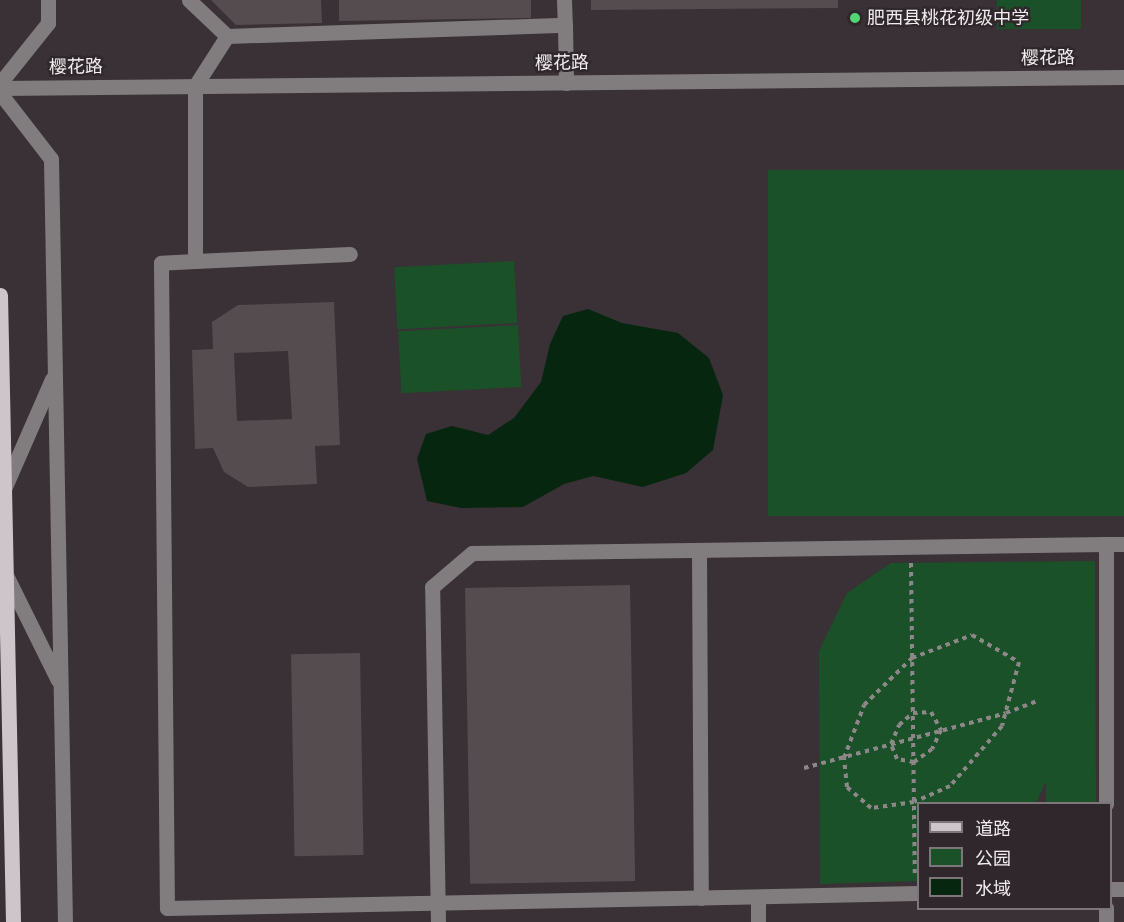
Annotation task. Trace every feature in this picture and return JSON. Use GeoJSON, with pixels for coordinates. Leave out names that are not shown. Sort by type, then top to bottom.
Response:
{"type":"FeatureCollection","features":[{"type":"Feature","properties":{"kind":"main road"},"geometry":{"type":"LineString","coordinates":[[0,295],[13,922]]}},
{"type":"Feature","properties":{"kind":"street"},"geometry":{"type":"LineString","coordinates":[[0,82],[48,23],[48,0]]}},
{"type":"Feature","properties":{"kind":"street"},"geometry":{"type":"LineString","coordinates":[[189,0],[227,36],[565,25]]}},
{"type":"Feature","properties":{"kind":"street"},"geometry":{"type":"LineString","coordinates":[[564,0],[566,82]]}},
{"type":"Feature","properties":{"kind":"street"},"geometry":{"type":"LineString","coordinates":[[195,261],[195,86],[227,36]]}},
{"type":"Feature","properties":{"kind":"street","name":"樱花路"},"geometry":{"type":"LineString","coordinates":[[0,88],[1124,77]]}},
{"type":"Feature","properties":{"kind":"street"},"geometry":{"type":"LineString","coordinates":[[0,93],[51,159],[64,922]]}},
{"type":"Feature","properties":{"kind":"street"},"geometry":{"type":"LineString","coordinates":[[350,254],[161,263],[167,908],[917,893]]}},
{"type":"Feature","properties":{"kind":"street"},"geometry":{"type":"LineString","coordinates":[[4,489],[55,374]]}},
{"type":"Feature","properties":{"kind":"street"},"geometry":{"type":"LineString","coordinates":[[1106,544],[1106,802]]}},
{"type":"Feature","properties":{"kind":"street"},"geometry":{"type":"LineString","coordinates":[[438,922],[432,587],[472,553],[1124,544]]}},
{"type":"Feature","properties":{"kind":"street"},"geometry":{"type":"LineString","coordinates":[[699,550],[701,897]]}},
{"type":"Feature","properties":{"kind":"street"},"geometry":{"type":"LineString","coordinates":[[6,575],[60,685]]}},
{"type":"Feature","properties":{"kind":"street"},"geometry":{"type":"LineString","coordinates":[[758,897],[758,922]]}},
{"type":"Feature","properties":{"kind":"path"},"geometry":{"type":"LineString","coordinates":[[911,547],[917,893]]}},
{"type":"Feature","properties":{"kind":"path"},"geometry":{"type":"LineString","coordinates":[[972,635],[1019,662],[1002,726],[950,786],[914,802],[871,808],[847,787],[844,758],[864,705],[912,657],[972,635]]}},
{"type":"Feature","properties":{"kind":"path"},"geometry":{"type":"LineString","coordinates":[[804,768],[1006,713],[1037,701]]}},
{"type":"Feature","properties":{"kind":"path"},"geometry":{"type":"LineString","coordinates":[[931,712],[941,730],[932,749],[914,762],[897,759],[891,744],[899,725],[913,713],[931,712]]}},
{"type":"Feature","properties":{"kind":"green space"},"geometry":{"type":"Polygon","coordinates":[[[997,0],[1081,0],[1081,29],[997,29],[997,0]]]}},
{"type":"Feature","properties":{"kind":"green space"},"geometry":{"type":"Polygon","coordinates":[[[768,170],[1124,170],[1124,516],[768,516],[768,170]]]}},
{"type":"Feature","properties":{"kind":"green space"},"geometry":{"type":"Polygon","coordinates":[[[514,261],[517,323],[397,329],[394,267],[514,261]]]}},
{"type":"Feature","properties":{"kind":"green space"},"geometry":{"type":"Polygon","coordinates":[[[518,325],[521,387],[401,393],[398,331],[518,325]]]}},
{"type":"Feature","properties":{"kind":"green space"},"geometry":{"type":"Polygon","coordinates":[[[1095,561],[1096,802],[1046,802],[1046,781],[1036,802],[917,802],[917,881],[820,884],[819,651],[847,593],[891,563],[1095,561]]]}},
{"type":"Feature","properties":{"kind":"water"},"geometry":{"type":"Polygon","coordinates":[[[588,309],[622,323],[678,333],[709,358],[723,395],[713,450],[686,473],[643,487],[593,476],[564,484],[523,507],[461,508],[427,501],[417,459],[426,434],[452,426],[488,435],[514,418],[541,382],[550,344],[563,316],[588,309]]]}},
{"type":"Feature","properties":{"kind":"building"},"geometry":{"type":"Polygon","coordinates":[[[211,0],[321,0],[322,23],[236,25],[211,0]]]}},
{"type":"Feature","properties":{"kind":"building"},"geometry":{"type":"Polygon","coordinates":[[[339,0],[531,0],[531,18],[339,21],[339,0]]]}},
{"type":"Feature","properties":{"kind":"building"},"geometry":{"type":"Polygon","coordinates":[[[591,0],[838,0],[838,8],[591,10],[591,0]]]}},
{"type":"Feature","properties":{"kind":"building"},"geometry":{"type":"Polygon","coordinates":[[[334,302],[340,445],[315,446],[317,484],[248,487],[224,472],[213,448],[195,449],[192,350],[213,349],[212,322],[238,305],[334,302]],[[288,351],[234,353],[237,421],[292,419],[288,351]]]}},
{"type":"Feature","properties":{"kind":"building"},"geometry":{"type":"Polygon","coordinates":[[[630,585],[635,881],[470,884],[465,588],[630,585]]]}},
{"type":"Feature","properties":{"kind":"building"},"geometry":{"type":"Polygon","coordinates":[[[360,653],[364,855],[295,856],[291,654],[360,653]]]}},
{"type":"Feature","properties":{"kind":"place","name":"肥西县桃花初级中学"},"geometry":{"type":"Point","coordinates":[855,18]}}]}
